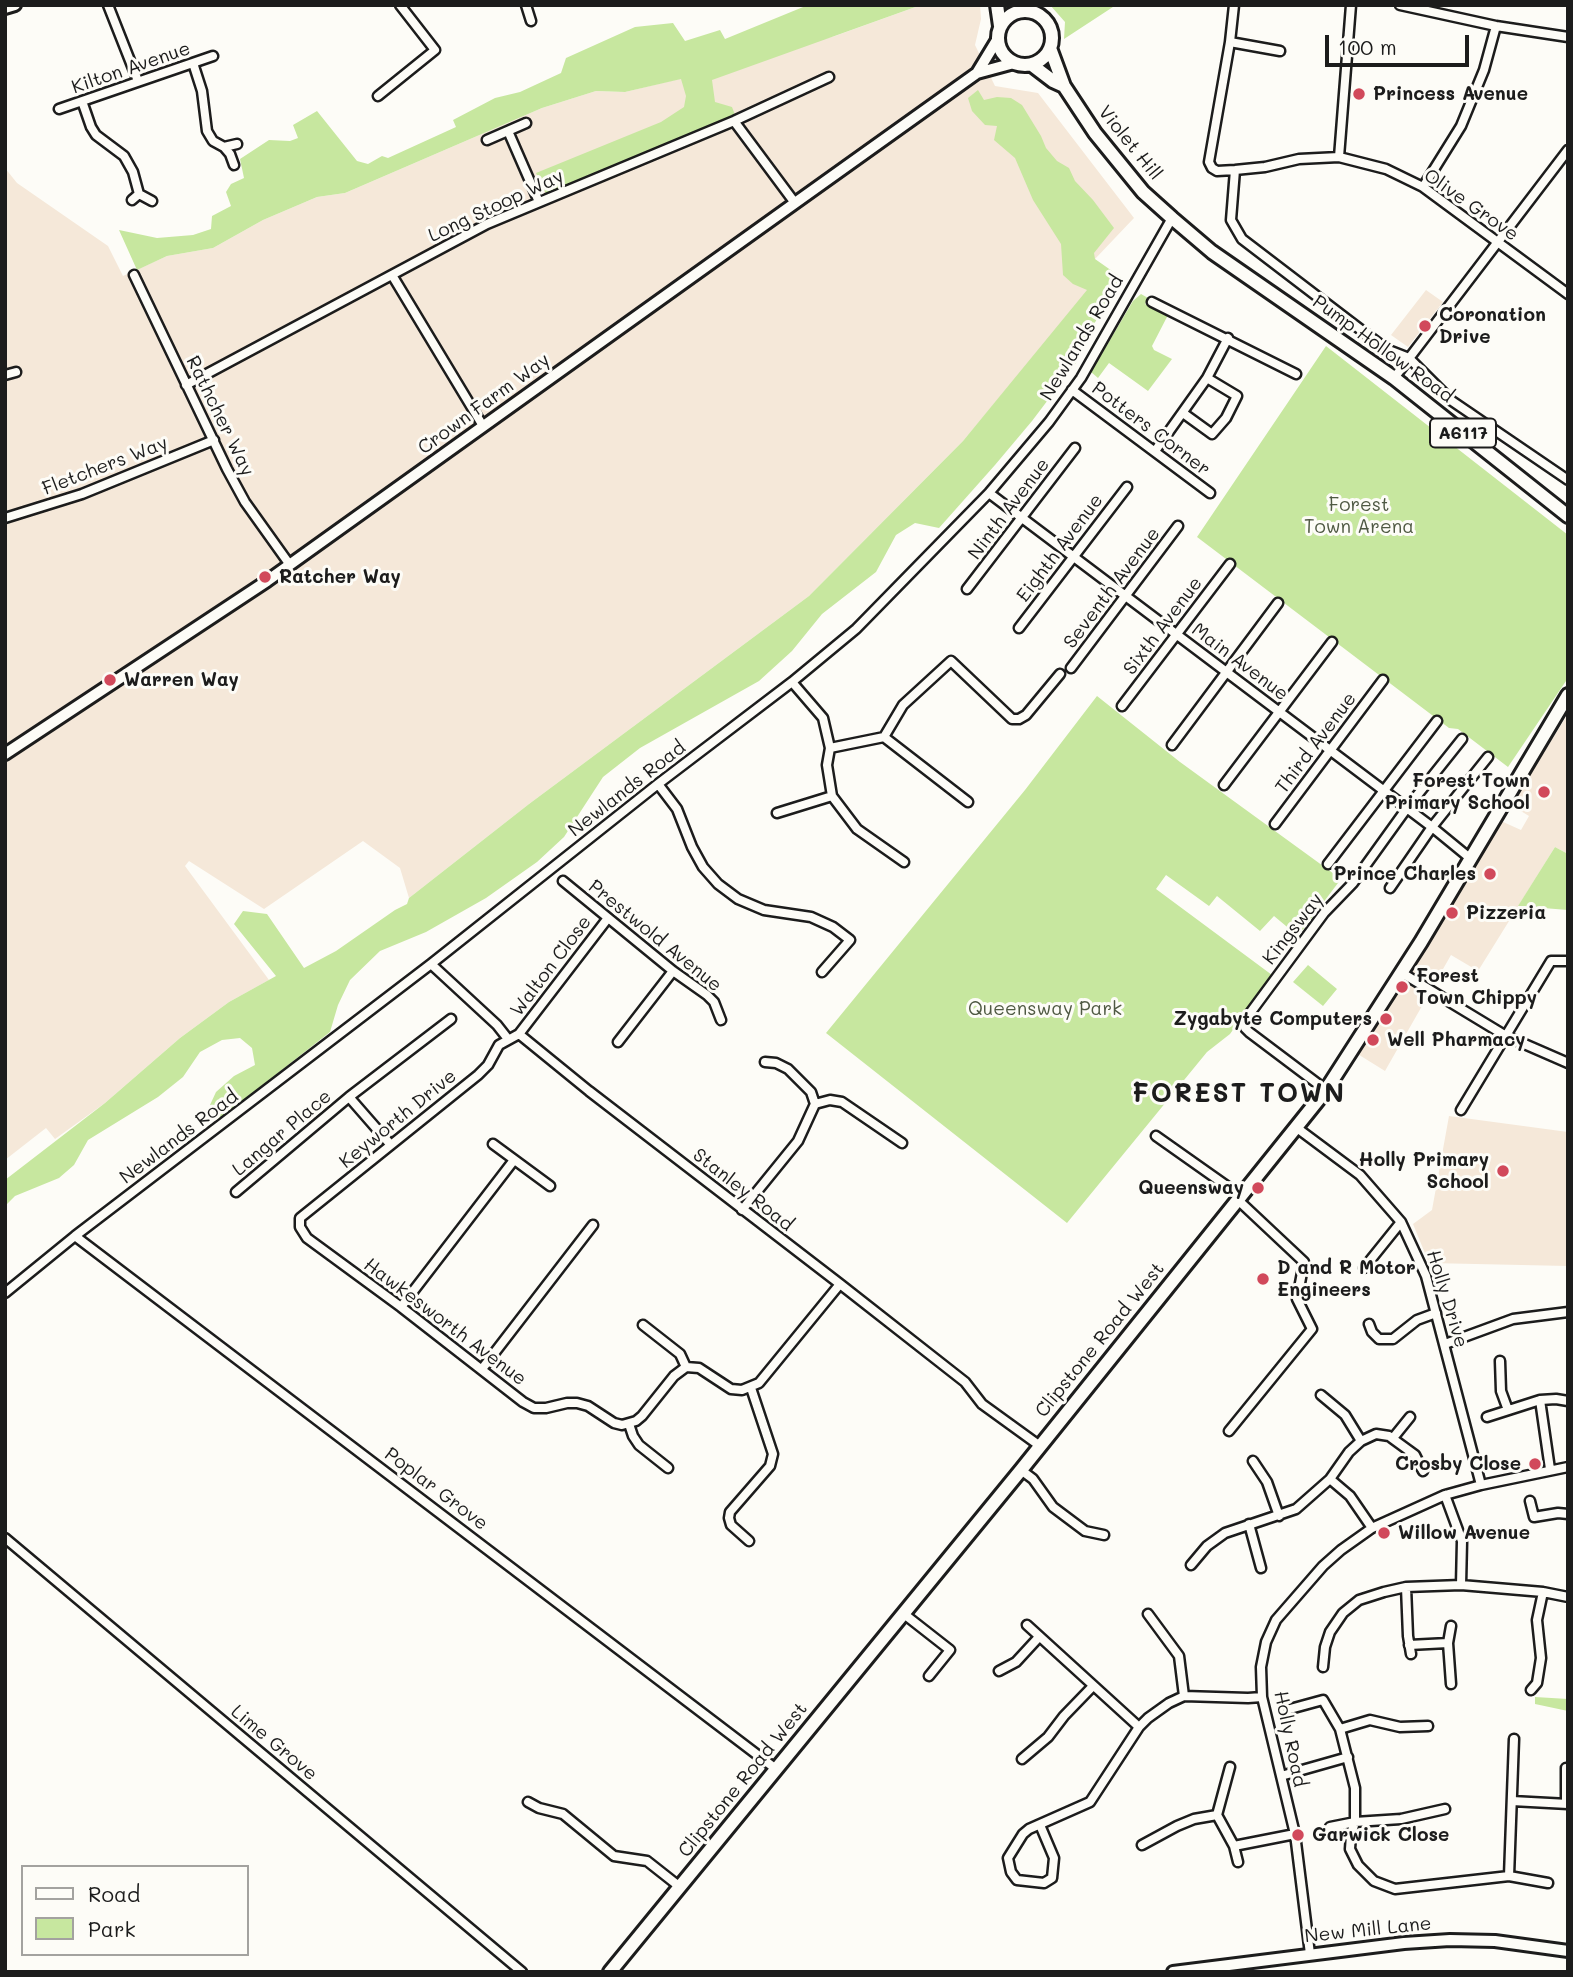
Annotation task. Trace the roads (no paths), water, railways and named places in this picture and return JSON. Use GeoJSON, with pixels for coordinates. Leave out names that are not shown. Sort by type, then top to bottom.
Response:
{"type":"FeatureCollection","features":[{"type":"Feature","properties":{"kind":"main road"},"geometry":{"type":"LineString","coordinates":[[997,5],[1000,26],[997,40],[1002,54],[1014,63]]}},
{"type":"Feature","properties":{"kind":"main road","name":"A6117"},"geometry":{"type":"LineString","coordinates":[[1000,26],[1021,8],[1039,15],[1052,33],[1051,48]]}},
{"type":"Feature","properties":{"kind":"main road"},"geometry":{"type":"LineString","coordinates":[[1032,65],[1043,59],[1051,48]]}},
{"type":"Feature","properties":{"kind":"main road","name":"Violet Hill"},"geometry":{"type":"LineString","coordinates":[[1051,48],[1064,86],[1095,133],[1143,192],[1172,218]]}},
{"type":"Feature","properties":{"kind":"main road","name":"A6117"},"geometry":{"type":"LineString","coordinates":[[1014,63],[1032,65]]}},
{"type":"Feature","properties":{"kind":"main road","name":"Violet Hill"},"geometry":{"type":"LineString","coordinates":[[1032,65],[1064,86]]}},
{"type":"Feature","properties":{"kind":"main road","name":"Pump Hollow Road"},"geometry":{"type":"LineString","coordinates":[[1172,218],[1212,252],[1394,378],[1568,516]]}},
{"type":"Feature","properties":{"kind":"main road","name":"Clipstone Road West"},"geometry":{"type":"LineString","coordinates":[[610,1972],[1021,1470],[1326,1090],[1402,973],[1568,695]]}},
{"type":"Feature","properties":{"kind":"street"},"geometry":{"type":"LineString","coordinates":[[5,8],[15,5]]}},
{"type":"Feature","properties":{"kind":"street"},"geometry":{"type":"LineString","coordinates":[[108,5],[138,81]]}},
{"type":"Feature","properties":{"kind":"street"},"geometry":{"type":"LineString","coordinates":[[378,96],[435,50],[400,5]]}},
{"type":"Feature","properties":{"kind":"street"},"geometry":{"type":"LineString","coordinates":[[526,5],[531,20]]}},
{"type":"Feature","properties":{"kind":"street"},"geometry":{"type":"LineString","coordinates":[[1234,5],[1209,162],[1217,171],[1235,170]]}},
{"type":"Feature","properties":{"kind":"street"},"geometry":{"type":"LineString","coordinates":[[1339,158],[1351,5]]}},
{"type":"Feature","properties":{"kind":"street"},"geometry":{"type":"LineString","coordinates":[[1400,5],[1496,26],[1568,37]]}},
{"type":"Feature","properties":{"kind":"street"},"geometry":{"type":"LineString","coordinates":[[1423,187],[1461,126],[1484,70],[1496,26]]}},
{"type":"Feature","properties":{"kind":"street","name":"Crown Farm Way"},"geometry":{"type":"LineString","coordinates":[[977,73],[997,40]]}},
{"type":"Feature","properties":{"kind":"street"},"geometry":{"type":"LineString","coordinates":[[1230,43],[1280,51]]}},
{"type":"Feature","properties":{"kind":"street","name":"Kilton Avenue"},"geometry":{"type":"LineString","coordinates":[[59,109],[213,56]]}},
{"type":"Feature","properties":{"kind":"street"},"geometry":{"type":"LineString","coordinates":[[192,63],[202,91],[207,131],[213,141],[230,154],[234,165]]}},
{"type":"Feature","properties":{"kind":"street","name":"Crown Farm Way"},"geometry":{"type":"LineString","coordinates":[[5,754],[290,565],[977,73],[1014,63]]}},
{"type":"Feature","properties":{"kind":"street","name":"Long Stoop Way"},"geometry":{"type":"LineString","coordinates":[[186,385],[487,224],[734,121],[830,77]]}},
{"type":"Feature","properties":{"kind":"street"},"geometry":{"type":"LineString","coordinates":[[82,101],[96,135],[124,156],[133,172],[136,197],[152,201]]}},
{"type":"Feature","properties":{"kind":"street"},"geometry":{"type":"LineString","coordinates":[[734,121],[795,203]]}},
{"type":"Feature","properties":{"kind":"street"},"geometry":{"type":"LineString","coordinates":[[487,140],[526,123]]}},
{"type":"Feature","properties":{"kind":"street"},"geometry":{"type":"LineString","coordinates":[[508,131],[539,202]]}},
{"type":"Feature","properties":{"kind":"street"},"geometry":{"type":"LineString","coordinates":[[224,147],[237,144]]}},
{"type":"Feature","properties":{"kind":"street"},"geometry":{"type":"LineString","coordinates":[[1394,378],[1568,150]]}},
{"type":"Feature","properties":{"kind":"street","name":"Olive Grove"},"geometry":{"type":"LineString","coordinates":[[1235,170],[1265,167],[1299,159],[1339,158],[1386,169],[1423,187],[1568,294]]}},
{"type":"Feature","properties":{"kind":"street","name":"Pump Hollow Road"},"geometry":{"type":"LineString","coordinates":[[1235,170],[1231,220],[1242,239],[1386,349],[1409,358],[1452,401],[1568,480]]}},
{"type":"Feature","properties":{"kind":"street","name":"Newlands Road"},"geometry":{"type":"LineString","coordinates":[[5,1293],[75,1236],[431,964],[856,629],[989,494],[1045,426],[1072,390],[1172,218]]}},
{"type":"Feature","properties":{"kind":"street","name":"Rathcher Way"},"geometry":{"type":"LineString","coordinates":[[134,275],[245,502],[290,565]]}},
{"type":"Feature","properties":{"kind":"street"},"geometry":{"type":"LineString","coordinates":[[393,275],[483,426]]}},
{"type":"Feature","properties":{"kind":"street"},"geometry":{"type":"LineString","coordinates":[[1152,302],[1296,374]]}},
{"type":"Feature","properties":{"kind":"street"},"geometry":{"type":"LineString","coordinates":[[1155,451],[1207,378],[1228,338]]}},
{"type":"Feature","properties":{"kind":"street"},"geometry":{"type":"LineString","coordinates":[[5,375],[16,372]]}},
{"type":"Feature","properties":{"kind":"street"},"geometry":{"type":"LineString","coordinates":[[1183,413],[1212,434],[1226,418],[1237,396],[1207,378]]}},
{"type":"Feature","properties":{"kind":"street","name":"Potters Corner"},"geometry":{"type":"LineString","coordinates":[[1072,390],[1210,493]]}},
{"type":"Feature","properties":{"kind":"street","name":"Fletchers Way"},"geometry":{"type":"LineString","coordinates":[[5,518],[82,494],[214,440]]}},
{"type":"Feature","properties":{"kind":"street","name":"Ninth Avenue"},"geometry":{"type":"LineString","coordinates":[[967,589],[1075,448]]}},
{"type":"Feature","properties":{"kind":"street","name":"Eighth Avenue"},"geometry":{"type":"LineString","coordinates":[[1019,628],[1127,487]]}},
{"type":"Feature","properties":{"kind":"street","name":"Main Avenue"},"geometry":{"type":"LineString","coordinates":[[989,494],[1408,808],[1471,859]]}},
{"type":"Feature","properties":{"kind":"street","name":"Seventh Avenue"},"geometry":{"type":"LineString","coordinates":[[1071,668],[1178,526]]}},
{"type":"Feature","properties":{"kind":"street","name":"Sixth Avenue"},"geometry":{"type":"LineString","coordinates":[[1122,706],[1230,564]]}},
{"type":"Feature","properties":{"kind":"street"},"geometry":{"type":"LineString","coordinates":[[1172,745],[1278,603]]}},
{"type":"Feature","properties":{"kind":"street"},"geometry":{"type":"LineString","coordinates":[[1224,785],[1332,642]]}},
{"type":"Feature","properties":{"kind":"street"},"geometry":{"type":"LineString","coordinates":[[830,748],[884,737],[903,705],[951,660],[1012,719],[1026,715],[1060,674]]}},
{"type":"Feature","properties":{"kind":"street","name":"Third Avenue"},"geometry":{"type":"LineString","coordinates":[[1275,824],[1383,680]]}},
{"type":"Feature","properties":{"kind":"street"},"geometry":{"type":"LineString","coordinates":[[792,682],[823,718],[830,748],[827,765],[832,796],[857,829],[904,862]]}},
{"type":"Feature","properties":{"kind":"street"},"geometry":{"type":"LineString","coordinates":[[1328,864],[1437,721]]}},
{"type":"Feature","properties":{"kind":"street"},"geometry":{"type":"LineString","coordinates":[[884,737],[968,802]]}},
{"type":"Feature","properties":{"kind":"street","name":"Kingsway"},"geometry":{"type":"LineString","coordinates":[[1326,1090],[1248,1032],[1245,1020],[1324,913],[1353,883],[1462,739]]}},
{"type":"Feature","properties":{"kind":"street"},"geometry":{"type":"LineString","coordinates":[[1390,888],[1432,827],[1488,757]]}},
{"type":"Feature","properties":{"kind":"street"},"geometry":{"type":"LineString","coordinates":[[658,784],[677,809],[702,867],[718,884],[738,899],[764,910],[811,916],[850,940],[822,972]]}},
{"type":"Feature","properties":{"kind":"street"},"geometry":{"type":"LineString","coordinates":[[776,813],[832,796]]}},
{"type":"Feature","properties":{"kind":"street","name":"Prestwold Avenue"},"geometry":{"type":"LineString","coordinates":[[563,881],[673,971],[707,995],[714,1002],[721,1020]]}},
{"type":"Feature","properties":{"kind":"street","name":"Walton Close"},"geometry":{"type":"LineString","coordinates":[[519,1034],[608,918]]}},
{"type":"Feature","properties":{"kind":"street"},"geometry":{"type":"LineString","coordinates":[[1461,1110],[1551,961],[1568,961]]}},
{"type":"Feature","properties":{"kind":"street"},"geometry":{"type":"LineString","coordinates":[[431,964],[497,1025],[508,1039],[519,1034]]}},
{"type":"Feature","properties":{"kind":"street"},"geometry":{"type":"LineString","coordinates":[[618,1042],[673,971]]}},
{"type":"Feature","properties":{"kind":"street"},"geometry":{"type":"LineString","coordinates":[[1402,973],[1506,1036],[1568,1063]]}},
{"type":"Feature","properties":{"kind":"street","name":"Langar Place"},"geometry":{"type":"LineString","coordinates":[[236,1192],[349,1097],[451,1019]]}},
{"type":"Feature","properties":{"kind":"street","name":"Stanley Road"},"geometry":{"type":"LineString","coordinates":[[519,1034],[965,1382],[982,1404],[1040,1446]]}},
{"type":"Feature","properties":{"kind":"street","name":"Keyworth Drive"},"geometry":{"type":"LineString","coordinates":[[300,1219],[478,1075],[488,1065],[499,1045],[508,1039]]}},
{"type":"Feature","properties":{"kind":"street"},"geometry":{"type":"LineString","coordinates":[[742,1210],[798,1141],[815,1104],[811,1092],[788,1069],[776,1063],[765,1062]]}},
{"type":"Feature","properties":{"kind":"street","name":"Langar Place"},"geometry":{"type":"LineString","coordinates":[[349,1097],[390,1144]]}},
{"type":"Feature","properties":{"kind":"street"},"geometry":{"type":"LineString","coordinates":[[815,1104],[830,1100],[842,1102],[902,1143]]}},
{"type":"Feature","properties":{"kind":"street","name":"Holly Drive"},"geometry":{"type":"LineString","coordinates":[[1297,1128],[1360,1175],[1401,1222],[1421,1261],[1481,1485]]}},
{"type":"Feature","properties":{"kind":"street"},"geometry":{"type":"LineString","coordinates":[[1156,1136],[1240,1198],[1304,1262],[1297,1299],[1312,1329],[1229,1432]]}},
{"type":"Feature","properties":{"kind":"street"},"geometry":{"type":"LineString","coordinates":[[492,1144],[550,1186]]}},
{"type":"Feature","properties":{"kind":"street"},"geometry":{"type":"LineString","coordinates":[[401,1307],[514,1160]]}},
{"type":"Feature","properties":{"kind":"street","name":"Hawkesworth Avenue"},"geometry":{"type":"LineString","coordinates":[[300,1219],[300,1227],[307,1238],[534,1408],[577,1403],[599,1412],[614,1423],[629,1424]]}},
{"type":"Feature","properties":{"kind":"street"},"geometry":{"type":"LineString","coordinates":[[1364,1268],[1401,1222]]}},
{"type":"Feature","properties":{"kind":"street"},"geometry":{"type":"LineString","coordinates":[[482,1369],[593,1225]]}},
{"type":"Feature","properties":{"kind":"street","name":"Poplar Grove"},"geometry":{"type":"LineString","coordinates":[[75,1236],[776,1769]]}},
{"type":"Feature","properties":{"kind":"street"},"geometry":{"type":"LineString","coordinates":[[668,1468],[639,1445],[629,1424],[642,1416],[674,1376],[685,1367],[699,1368],[731,1389],[751,1388],[766,1377],[840,1284]]}},
{"type":"Feature","properties":{"kind":"street"},"geometry":{"type":"LineString","coordinates":[[1445,1343],[1513,1319],[1568,1312]]}},
{"type":"Feature","properties":{"kind":"street"},"geometry":{"type":"LineString","coordinates":[[1369,1324],[1371,1332],[1379,1339],[1393,1339],[1417,1320],[1436,1313]]}},
{"type":"Feature","properties":{"kind":"street"},"geometry":{"type":"LineString","coordinates":[[643,1325],[680,1354],[685,1367]]}},
{"type":"Feature","properties":{"kind":"street"},"geometry":{"type":"LineString","coordinates":[[1500,1361],[1501,1391],[1508,1410]]}},
{"type":"Feature","properties":{"kind":"street"},"geometry":{"type":"LineString","coordinates":[[749,1541],[731,1525],[730,1511],[770,1466],[773,1454],[751,1388]]}},
{"type":"Feature","properties":{"kind":"street"},"geometry":{"type":"LineString","coordinates":[[1321,1395],[1345,1415],[1361,1441]]}},
{"type":"Feature","properties":{"kind":"street"},"geometry":{"type":"LineString","coordinates":[[1540,1400],[1550,1469]]}},
{"type":"Feature","properties":{"kind":"street"},"geometry":{"type":"LineString","coordinates":[[1487,1417],[1540,1400],[1568,1401]]}},
{"type":"Feature","properties":{"kind":"street"},"geometry":{"type":"LineString","coordinates":[[1394,1438],[1410,1417]]}},
{"type":"Feature","properties":{"kind":"street"},"geometry":{"type":"LineString","coordinates":[[1191,1565],[1207,1546],[1225,1533],[1296,1509],[1330,1479],[1349,1452],[1361,1441],[1376,1434],[1394,1438],[1415,1455],[1423,1471]]}},
{"type":"Feature","properties":{"kind":"street"},"geometry":{"type":"LineString","coordinates":[[1253,1461],[1267,1482],[1279,1516]]}},
{"type":"Feature","properties":{"kind":"street","name":"Holly Road"},"geometry":{"type":"LineString","coordinates":[[1310,1954],[1295,1834],[1262,1697],[1261,1667],[1266,1642],[1276,1620],[1323,1566],[1372,1528],[1445,1495],[1568,1467]]}},
{"type":"Feature","properties":{"kind":"street"},"geometry":{"type":"LineString","coordinates":[[1021,1470],[1033,1479],[1048,1501],[1079,1527],[1104,1535]]}},
{"type":"Feature","properties":{"kind":"street"},"geometry":{"type":"LineString","coordinates":[[1330,1479],[1350,1496],[1372,1528]]}},
{"type":"Feature","properties":{"kind":"street"},"geometry":{"type":"LineString","coordinates":[[1445,1495],[1462,1541],[1461,1585]]}},
{"type":"Feature","properties":{"kind":"street"},"geometry":{"type":"LineString","coordinates":[[1530,1501],[1534,1517],[1568,1514]]}},
{"type":"Feature","properties":{"kind":"street"},"geometry":{"type":"LineString","coordinates":[[1249,1524],[1261,1569]]}},
{"type":"Feature","properties":{"kind":"street","name":"Lime Grove"},"geometry":{"type":"LineString","coordinates":[[5,1538],[522,1972]]}},
{"type":"Feature","properties":{"kind":"street"},"geometry":{"type":"LineString","coordinates":[[1323,1667],[1330,1632],[1343,1614],[1359,1600],[1384,1591],[1406,1587],[1461,1585],[1543,1592],[1568,1597]]}},
{"type":"Feature","properties":{"kind":"street"},"geometry":{"type":"LineString","coordinates":[[1406,1587],[1410,1650],[1448,1643]]}},
{"type":"Feature","properties":{"kind":"street"},"geometry":{"type":"LineString","coordinates":[[1531,1689],[1537,1683],[1541,1658],[1537,1620],[1543,1592]]}},
{"type":"Feature","properties":{"kind":"street"},"geometry":{"type":"LineString","coordinates":[[904,1614],[950,1650],[929,1676]]}},
{"type":"Feature","properties":{"kind":"street"},"geometry":{"type":"LineString","coordinates":[[1147,1614],[1179,1656],[1184,1696]]}},
{"type":"Feature","properties":{"kind":"street"},"geometry":{"type":"LineString","coordinates":[[1027,1625],[1139,1727]]}},
{"type":"Feature","properties":{"kind":"street"},"geometry":{"type":"LineString","coordinates":[[1451,1626],[1448,1643],[1451,1684]]}},
{"type":"Feature","properties":{"kind":"street"},"geometry":{"type":"LineString","coordinates":[[999,1671],[1016,1662],[1039,1637]]}},
{"type":"Feature","properties":{"kind":"street"},"geometry":{"type":"LineString","coordinates":[[1022,1759],[1048,1737],[1093,1686]]}},
{"type":"Feature","properties":{"kind":"street"},"geometry":{"type":"LineString","coordinates":[[1040,1825],[1054,1858],[1052,1878],[1044,1883],[1017,1880],[1011,1872],[1008,1858],[1023,1834],[1040,1825],[1090,1802],[1139,1727],[1169,1703],[1184,1696],[1262,1697]]}},
{"type":"Feature","properties":{"kind":"street"},"geometry":{"type":"LineString","coordinates":[[1290,1709],[1323,1700],[1340,1729],[1356,1788],[1355,1822],[1350,1849],[1358,1866],[1374,1881],[1395,1889],[1509,1876],[1548,1883]]}},
{"type":"Feature","properties":{"kind":"street"},"geometry":{"type":"LineString","coordinates":[[1340,1729],[1370,1720],[1400,1727],[1428,1726]]}},
{"type":"Feature","properties":{"kind":"street"},"geometry":{"type":"LineString","coordinates":[[1509,1876],[1514,1739]]}},
{"type":"Feature","properties":{"kind":"street"},"geometry":{"type":"LineString","coordinates":[[1280,1776],[1348,1757]]}},
{"type":"Feature","properties":{"kind":"street"},"geometry":{"type":"LineString","coordinates":[[1230,1767],[1217,1815],[1234,1846],[1238,1863]]}},
{"type":"Feature","properties":{"kind":"street"},"geometry":{"type":"LineString","coordinates":[[1512,1801],[1567,1804],[1566,1768]]}},
{"type":"Feature","properties":{"kind":"street"},"geometry":{"type":"LineString","coordinates":[[528,1802],[539,1808],[563,1814],[614,1856],[647,1861],[680,1887]]}},
{"type":"Feature","properties":{"kind":"street"},"geometry":{"type":"LineString","coordinates":[[1330,1826],[1401,1819],[1445,1810]]}},
{"type":"Feature","properties":{"kind":"street"},"geometry":{"type":"LineString","coordinates":[[1142,1845],[1194,1819],[1217,1815]]}},
{"type":"Feature","properties":{"kind":"street"},"geometry":{"type":"LineString","coordinates":[[1234,1846],[1295,1834]]}},
{"type":"Feature","properties":{"kind":"street","name":"New Mill Lane"},"geometry":{"type":"LineString","coordinates":[[1173,1972],[1310,1954],[1451,1940],[1495,1941],[1568,1951]]}},
{"type":"Feature","properties":{"kind":"place","name":"Princess Avenue"},"geometry":{"type":"Point","coordinates":[1359,94]}},
{"type":"Feature","properties":{"kind":"place","name":"Coronation Drive"},"geometry":{"type":"Point","coordinates":[1425,326]}},
{"type":"Feature","properties":{"kind":"place","name":"Ratcher Way"},"geometry":{"type":"Point","coordinates":[265,577]}},
{"type":"Feature","properties":{"kind":"place","name":"Warren Way"},"geometry":{"type":"Point","coordinates":[110,680]}},
{"type":"Feature","properties":{"kind":"place","name":"Forest Town Primary School"},"geometry":{"type":"Point","coordinates":[1544,792]}},
{"type":"Feature","properties":{"kind":"place","name":"Prince Charles"},"geometry":{"type":"Point","coordinates":[1490,874]}},
{"type":"Feature","properties":{"kind":"place","name":"Pizzeria"},"geometry":{"type":"Point","coordinates":[1452,913]}},
{"type":"Feature","properties":{"kind":"place","name":"Forest Town Chippy"},"geometry":{"type":"Point","coordinates":[1402,987]}},
{"type":"Feature","properties":{"kind":"place","name":"Zygabyte Computers"},"geometry":{"type":"Point","coordinates":[1386,1019]}},
{"type":"Feature","properties":{"kind":"place","name":"Well Pharmacy"},"geometry":{"type":"Point","coordinates":[1373,1040]}},
{"type":"Feature","properties":{"kind":"place","name":"Holly Primary School"},"geometry":{"type":"Point","coordinates":[1503,1171]}},
{"type":"Feature","properties":{"kind":"place","name":"Queensway"},"geometry":{"type":"Point","coordinates":[1258,1188]}},
{"type":"Feature","properties":{"kind":"place","name":"D and R Motor Engineers"},"geometry":{"type":"Point","coordinates":[1263,1279]}},
{"type":"Feature","properties":{"kind":"place","name":"Crosby Close"},"geometry":{"type":"Point","coordinates":[1535,1464]}},
{"type":"Feature","properties":{"kind":"place","name":"Willow Avenue"},"geometry":{"type":"Point","coordinates":[1384,1533]}},
{"type":"Feature","properties":{"kind":"place","name":"Garwick Close"},"geometry":{"type":"Point","coordinates":[1298,1835]}},
{"type":"Feature","properties":{"kind":"district","name":"FOREST TOWN"},"geometry":{"type":"Point","coordinates":[1239,1094]}},
{"type":"Feature","properties":{"kind":"park label","name":"Forest Town Arena"},"geometry":{"type":"Point","coordinates":[1359,516]}},
{"type":"Feature","properties":{"kind":"park label","name":"Queensway Park"},"geometry":{"type":"Point","coordinates":[1045,1009]}}]}
